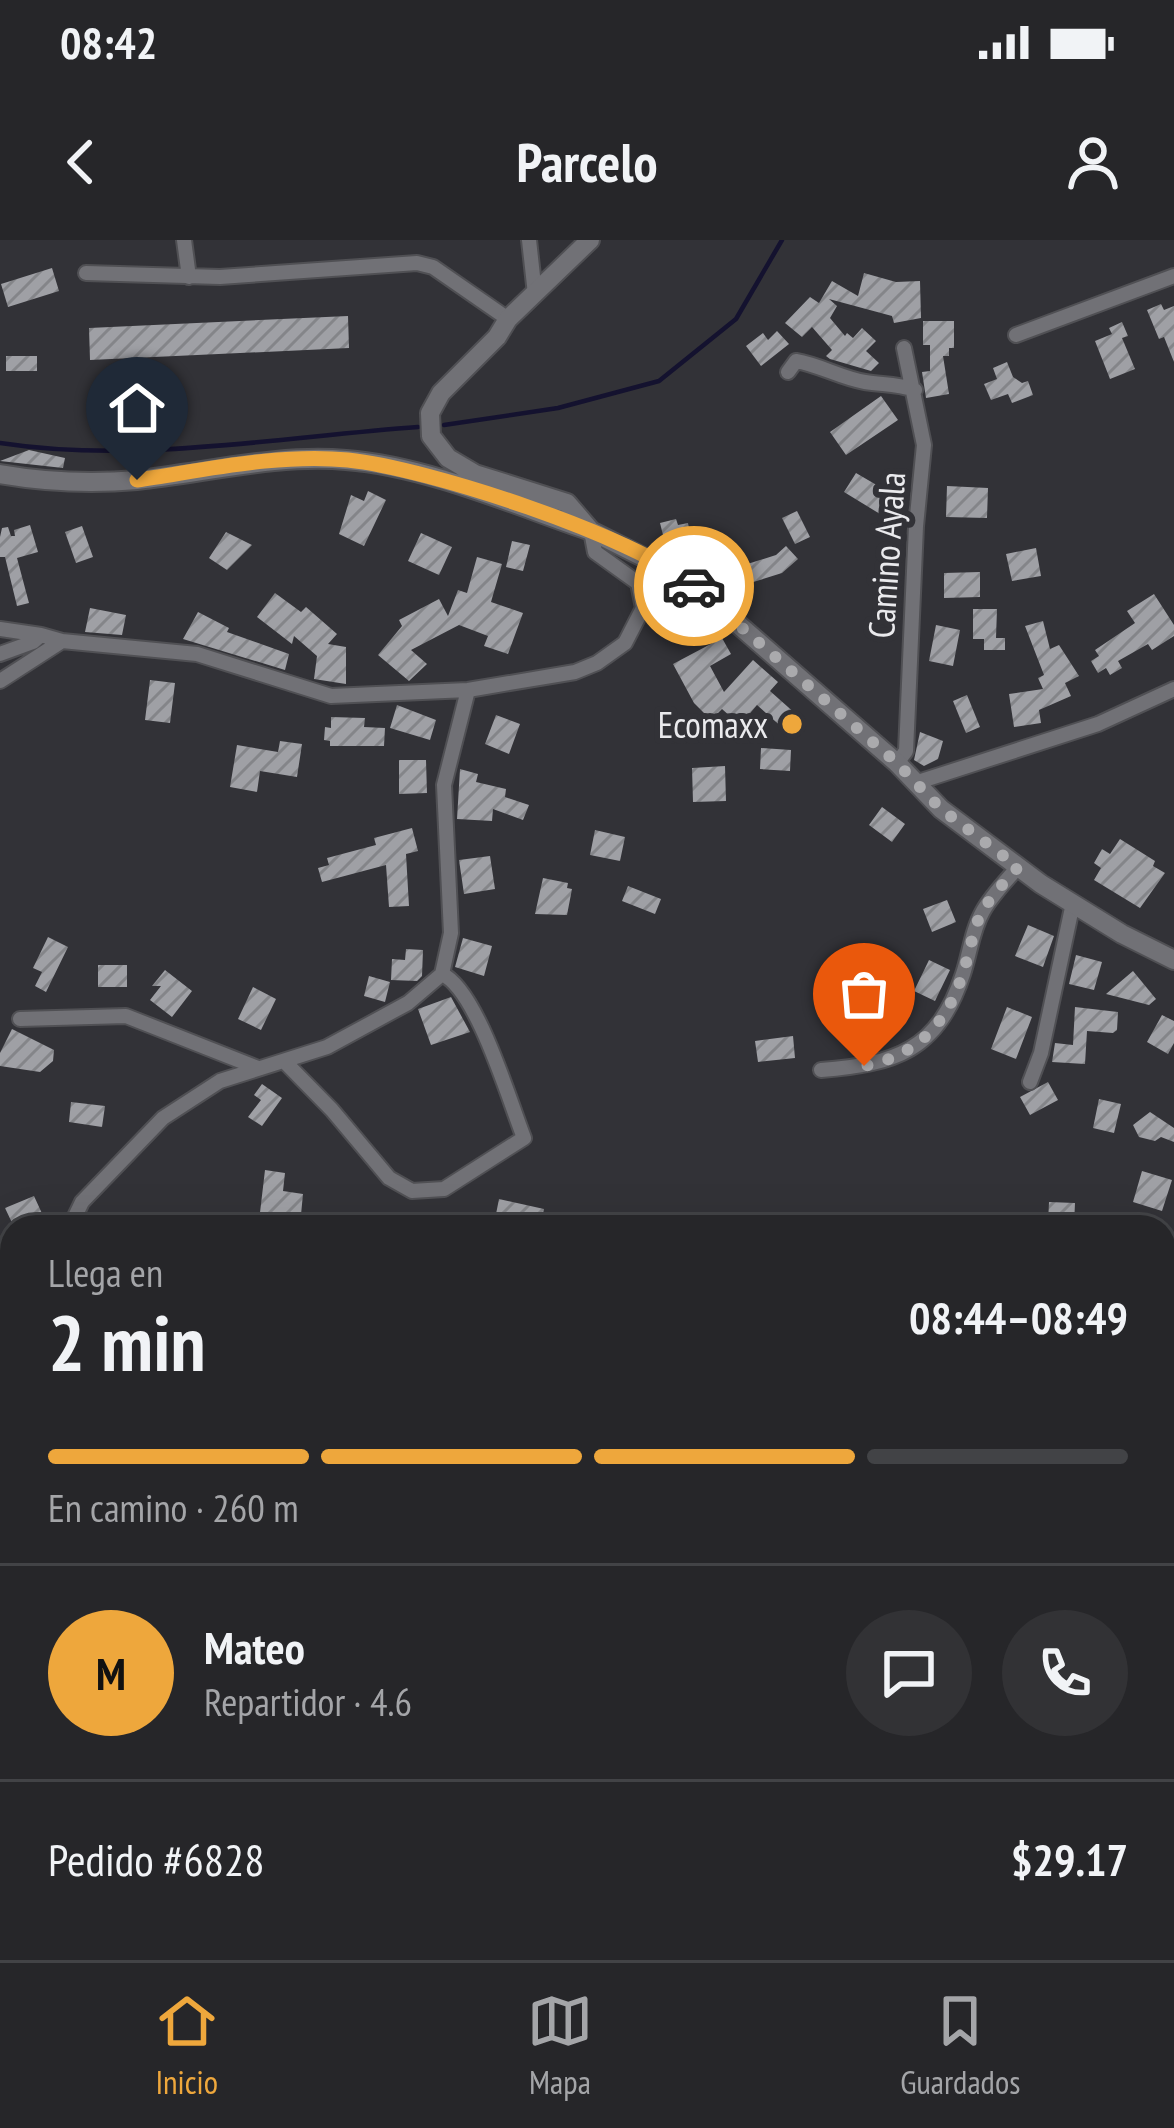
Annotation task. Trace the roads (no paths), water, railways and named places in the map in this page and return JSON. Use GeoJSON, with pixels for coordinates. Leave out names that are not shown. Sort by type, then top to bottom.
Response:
{"type":"FeatureCollection","features":[{"type":"Feature","properties":{"kind":"street"},"geometry":{"type":"LineString","coordinates":[[184,240],[189,277]]}},
{"type":"Feature","properties":{"kind":"street"},"geometry":{"type":"LineString","coordinates":[[529,240],[535,294]]}},
{"type":"Feature","properties":{"kind":"street"},"geometry":{"type":"LineString","coordinates":[[0,629],[62,641],[197,654],[331,696],[468,690],[574,672],[597,663],[625,643],[644,608],[638,583],[596,552],[591,531],[567,502],[475,474],[448,458],[431,436],[430,412],[441,393],[497,337],[508,319],[590,240]]}},
{"type":"Feature","properties":{"kind":"street"},"geometry":{"type":"LineString","coordinates":[[86,273],[189,277],[417,263],[433,267],[508,319]]}},
{"type":"Feature","properties":{"kind":"street"},"geometry":{"type":"LineString","coordinates":[[1016,335],[1174,276]]}},
{"type":"Feature","properties":{"kind":"street","name":"Camino Ayala"},"geometry":{"type":"LineString","coordinates":[[897,763],[907,751],[924,445],[904,348]]}},
{"type":"Feature","properties":{"kind":"street"},"geometry":{"type":"LineString","coordinates":[[788,372],[796,362],[818,364],[864,382],[894,382],[915,390]]}},
{"type":"Feature","properties":{"kind":"street"},"geometry":{"type":"LineString","coordinates":[[0,474],[75,482],[137,480],[229,466],[346,460],[461,487],[591,531],[685,578],[897,763],[941,809],[1073,903],[1174,960]]}},
{"type":"Feature","properties":{"kind":"street"},"geometry":{"type":"LineString","coordinates":[[0,654],[33,642],[41,634]]}},
{"type":"Feature","properties":{"kind":"street"},"geometry":{"type":"LineString","coordinates":[[0,681],[62,641]]}},
{"type":"Feature","properties":{"kind":"street"},"geometry":{"type":"LineString","coordinates":[[915,783],[1098,724],[1174,689]]}},
{"type":"Feature","properties":{"kind":"street"},"geometry":{"type":"LineString","coordinates":[[76,1215],[82,1202],[163,1118],[220,1082],[327,1046],[408,1003],[442,974],[452,933],[444,785],[468,690]]}},
{"type":"Feature","properties":{"kind":"street"},"geometry":{"type":"LineString","coordinates":[[820,1070],[888,1061],[915,1048],[945,1016],[982,912],[1018,867]]}},
{"type":"Feature","properties":{"kind":"street"},"geometry":{"type":"LineString","coordinates":[[1030,1082],[1042,1053],[1073,903]]}},
{"type":"Feature","properties":{"kind":"street"},"geometry":{"type":"LineString","coordinates":[[284,1061],[389,1178],[412,1191],[444,1189],[524,1138],[470,1005],[453,979],[442,974]]}},
{"type":"Feature","properties":{"kind":"street"},"geometry":{"type":"LineString","coordinates":[[20,1019],[127,1016],[258,1068]]}},
{"type":"Feature","properties":{"kind":"waterway"},"geometry":{"type":"LineString","coordinates":[[444,425],[558,408],[659,381],[736,319],[782,240]]}},
{"type":"Feature","properties":{"kind":"waterway"},"geometry":{"type":"LineString","coordinates":[[0,443],[52,449],[156,450],[418,427]]}},
{"type":"Feature","properties":{"kind":"place","name":"Ecomaxx"},"geometry":{"type":"Point","coordinates":[792,724]}}]}
